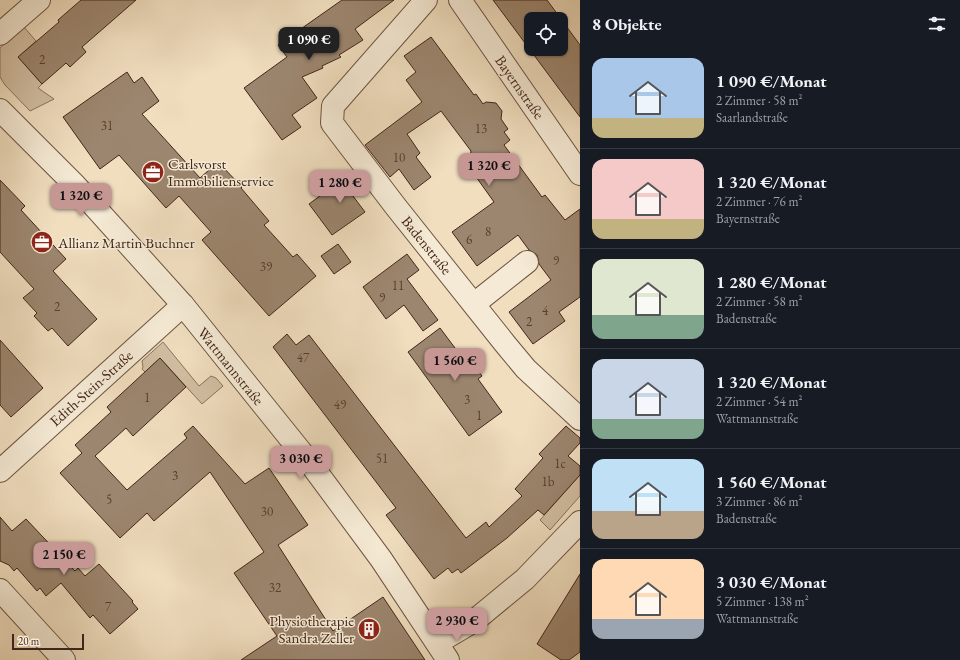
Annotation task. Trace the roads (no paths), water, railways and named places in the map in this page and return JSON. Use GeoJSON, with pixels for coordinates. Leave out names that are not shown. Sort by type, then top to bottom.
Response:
{"type":"FeatureCollection","features":[{"type":"Feature","properties":{"kind":"street"},"geometry":{"type":"LineString","coordinates":[[0,34],[39,0]]}},
{"type":"Feature","properties":{"kind":"street","name":"Badenstraße"},"geometry":{"type":"LineString","coordinates":[[426,0],[333,106],[332,123],[396,208],[526,369],[580,419]]}},
{"type":"Feature","properties":{"kind":"street","name":"Bayernstraße"},"geometry":{"type":"LineString","coordinates":[[460,0],[580,174]]}},
{"type":"Feature","properties":{"kind":"street","name":"Wattmannstraße"},"geometry":{"type":"LineString","coordinates":[[0,110],[75,185],[183,305],[310,463],[381,559],[443,651]]}},
{"type":"Feature","properties":{"kind":"street"},"geometry":{"type":"LineString","coordinates":[[474,304],[527,262]]}},
{"type":"Feature","properties":{"kind":"street","name":"Edith-Stein-Straße"},"geometry":{"type":"LineString","coordinates":[[0,471],[183,305]]}},
{"type":"Feature","properties":{"kind":"street"},"geometry":{"type":"LineString","coordinates":[[443,651],[474,620],[525,578],[577,531]]}},
{"type":"Feature","properties":{"kind":"street"},"geometry":{"type":"LineString","coordinates":[[0,590],[64,660]]}},
{"type":"Feature","properties":{"kind":"place","name":"Carlsvorst Immobilienservice"},"geometry":{"type":"Point","coordinates":[153,172]}},
{"type":"Feature","properties":{"kind":"place","name":"Allianz Martin Buchner"},"geometry":{"type":"Point","coordinates":[42,242]}},
{"type":"Feature","properties":{"kind":"place","name":"Physiotherapie Sandra Zeller"},"geometry":{"type":"Point","coordinates":[369,629]}}]}
